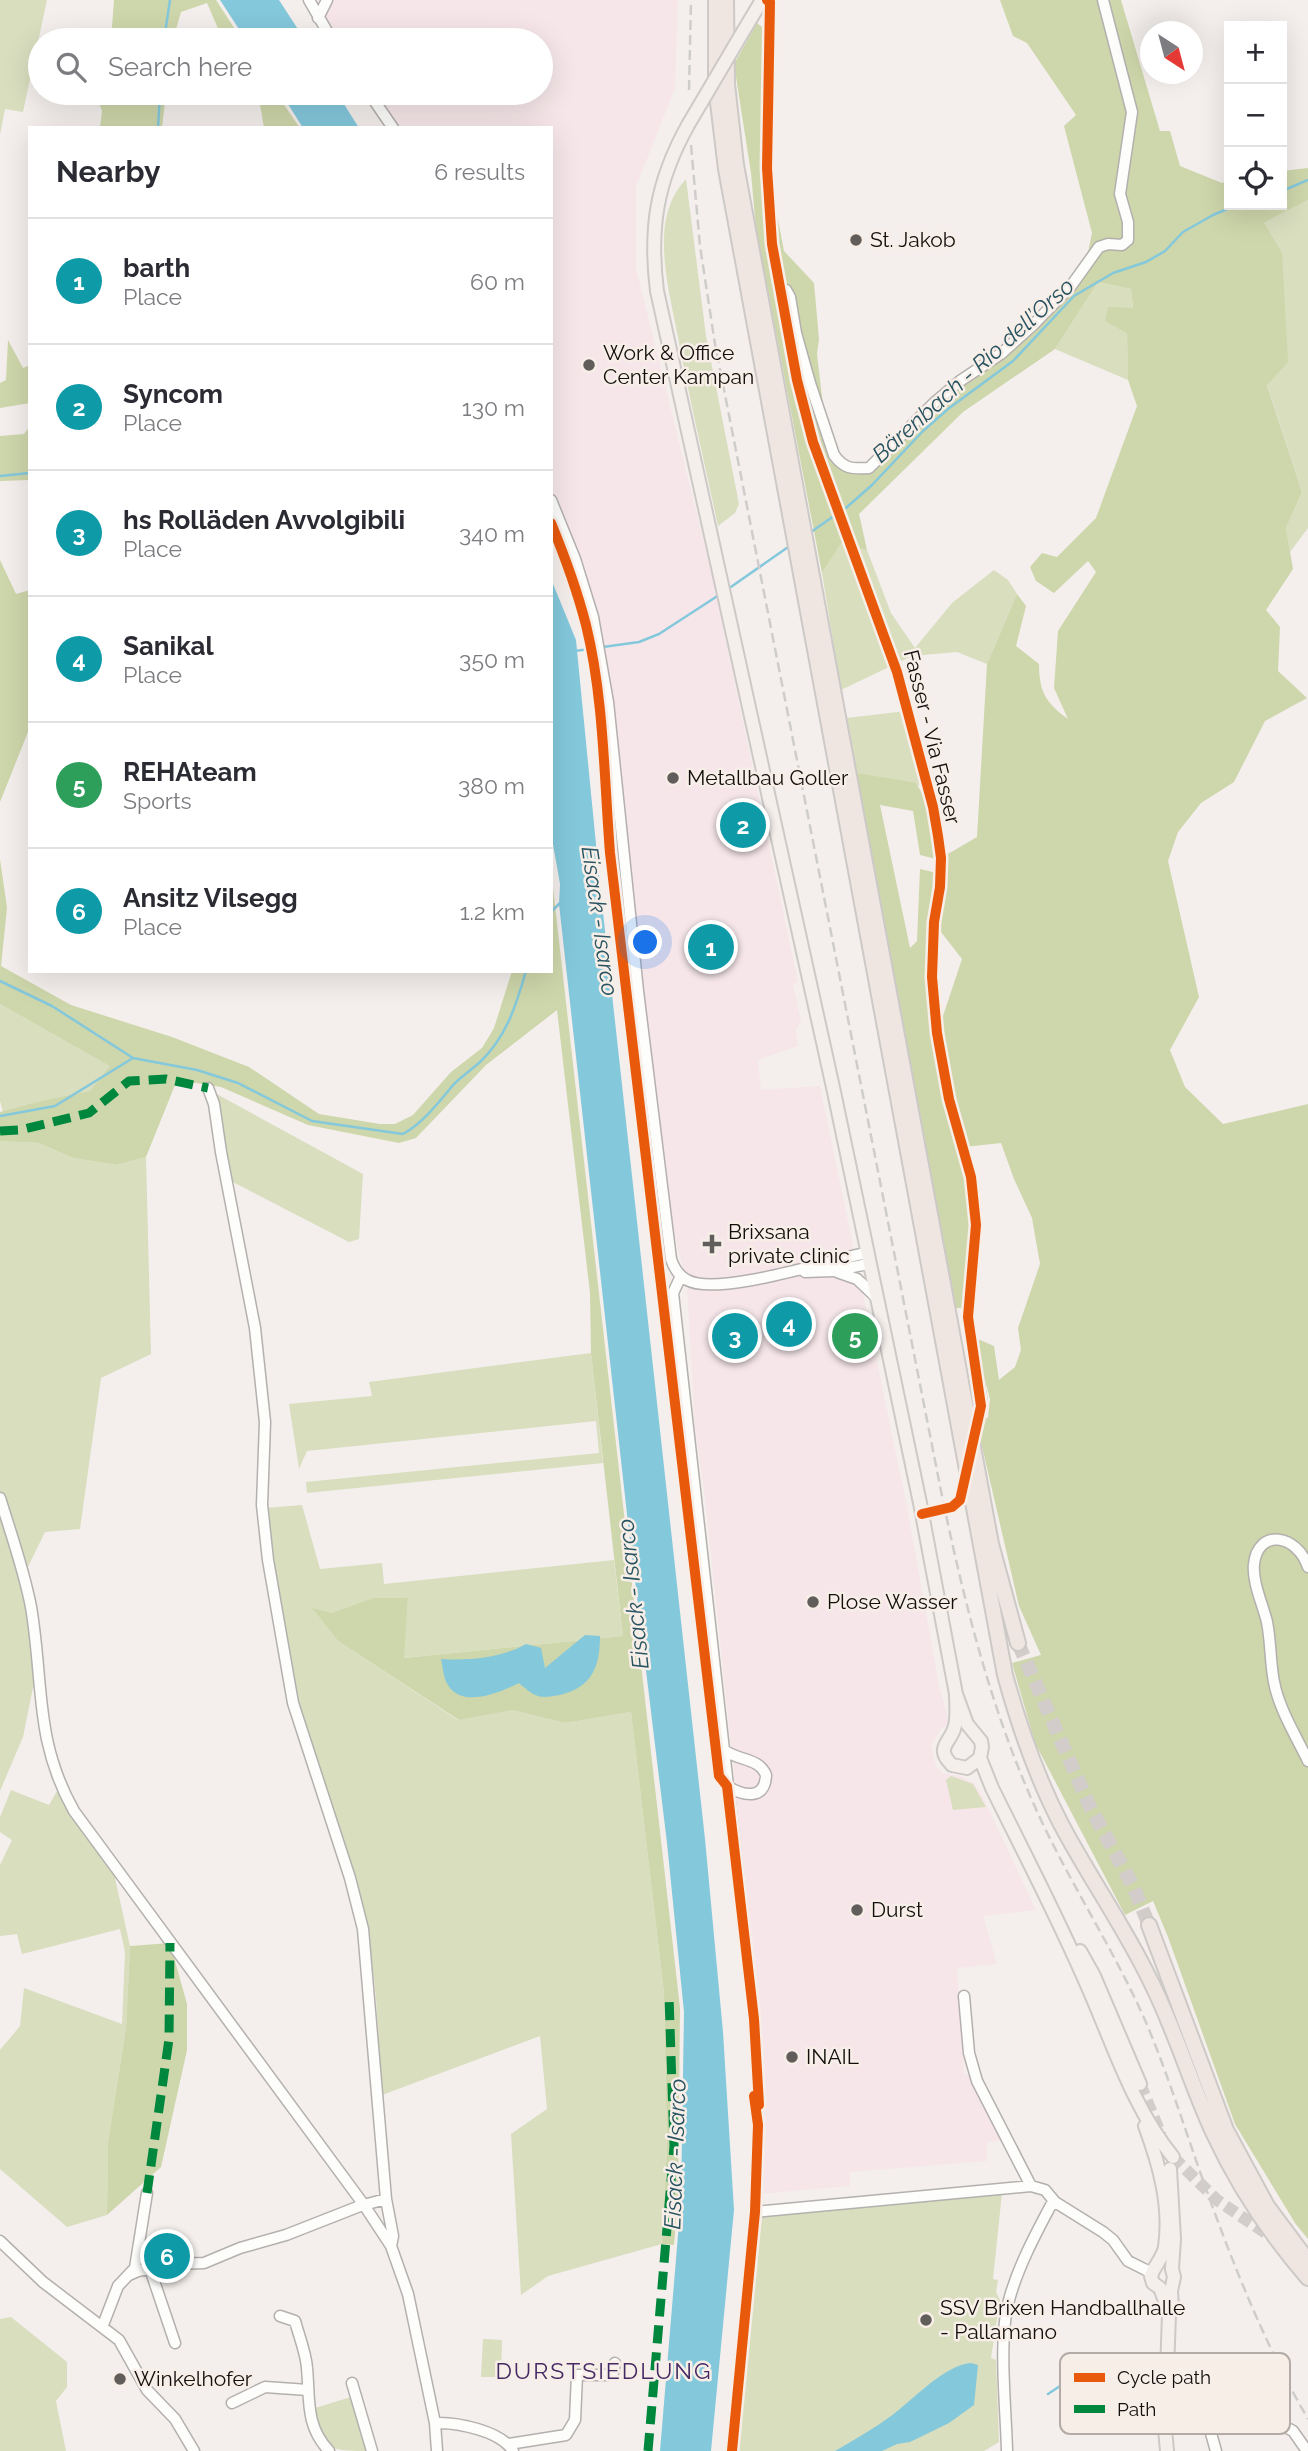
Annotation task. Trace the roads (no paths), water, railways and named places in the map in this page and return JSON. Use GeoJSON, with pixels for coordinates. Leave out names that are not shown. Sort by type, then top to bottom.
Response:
{"type":"FeatureCollection","features":[{"type":"Feature","properties":{"kind":"highway"},"geometry":{"type":"LineString","coordinates":[[716,0],[716,86],[726,169],[1005,1675],[1024,1740],[1047,1796],[1154,1987],[1212,2131],[1242,2189],[1272,2234],[1308,2278]]}},
{"type":"Feature","properties":{"kind":"highway"},"geometry":{"type":"LineString","coordinates":[[726,0],[727,84],[736,165],[988,1530],[1018,1643]]}},
{"type":"Feature","properties":{"kind":"highway"},"geometry":{"type":"LineString","coordinates":[[1149,1925],[1230,2139],[1268,2206],[1308,2261]]}},
{"type":"Feature","properties":{"kind":"main road"},"geometry":{"type":"LineString","coordinates":[[764,0],[672,154],[659,193],[654,224],[654,267],[660,304],[876,1297],[922,1514],[956,1694],[972,1732],[981,1741],[980,1758],[992,1788],[1084,1976],[1156,2154],[1162,2180],[1165,2247],[1152,2280],[1165,2286]]}},
{"type":"Feature","properties":{"kind":"main road"},"geometry":{"type":"LineString","coordinates":[[953,1733],[956,1694]]}},
{"type":"Feature","properties":{"kind":"main road"},"geometry":{"type":"LineString","coordinates":[[972,1732],[960,1730],[953,1733],[945,1744],[946,1758],[952,1765],[967,1768],[992,1788]]}},
{"type":"Feature","properties":{"kind":"main road"},"geometry":{"type":"LineString","coordinates":[[967,1768],[980,1758]]}},
{"type":"Feature","properties":{"kind":"main road"},"geometry":{"type":"LineString","coordinates":[[1038,1882],[1056,1904],[1094,1976],[1140,2084]]}},
{"type":"Feature","properties":{"kind":"main road"},"geometry":{"type":"LineString","coordinates":[[1136,2099],[1172,2163],[1174,2277],[1165,2286]]}},
{"type":"Feature","properties":{"kind":"main road"},"geometry":{"type":"LineString","coordinates":[[1154,2270],[1163,2265],[1172,2269]]}},
{"type":"Feature","properties":{"kind":"main road"},"geometry":{"type":"LineString","coordinates":[[1165,2286],[1169,2314],[1168,2353]]}},
{"type":"Feature","properties":{"kind":"street"},"geometry":{"type":"LineString","coordinates":[[309,0],[324,28]]}},
{"type":"Feature","properties":{"kind":"street"},"geometry":{"type":"LineString","coordinates":[[318,18],[327,0]]}},
{"type":"Feature","properties":{"kind":"street","name":"Fasser - Via Fasser"},"geometry":{"type":"LineString","coordinates":[[764,0],[770,2],[767,168],[772,244],[797,380],[813,442],[894,660],[937,826],[941,859],[934,922],[932,977],[945,1081],[971,1177],[976,1225],[968,1317],[981,1398],[979,1416]]}},
{"type":"Feature","properties":{"kind":"street"},"geometry":{"type":"LineString","coordinates":[[779,289],[786,290],[790,298],[796,333],[810,383],[834,455],[848,469],[869,468],[960,381],[1002,352],[1033,325],[1071,286],[1099,247],[1108,244],[1122,245],[1128,240],[1128,222],[1120,194],[1132,112],[1103,0]]}},
{"type":"Feature","properties":{"kind":"street"},"geometry":{"type":"LineString","coordinates":[[377,105],[392,126]]}},
{"type":"Feature","properties":{"kind":"street"},"geometry":{"type":"LineString","coordinates":[[553,505],[575,559],[601,653],[671,1259],[681,1276],[693,1283],[706,1284],[790,1273],[867,1258]]}},
{"type":"Feature","properties":{"kind":"street"},"geometry":{"type":"LineString","coordinates":[[208,1088],[214,1104],[255,1328],[265,1422],[262,1505],[268,1560],[293,1703],[350,1878],[363,1930],[386,2199],[393,2236],[391,2246]]}},
{"type":"Feature","properties":{"kind":"street"},"geometry":{"type":"LineString","coordinates":[[833,1271],[867,1258]]}},
{"type":"Feature","properties":{"kind":"street"},"geometry":{"type":"LineString","coordinates":[[790,1273],[833,1271],[847,1274],[857,1279],[876,1297]]}},
{"type":"Feature","properties":{"kind":"street"},"geometry":{"type":"LineString","coordinates":[[681,1276],[673,1293],[754,2019],[760,2105]]}},
{"type":"Feature","properties":{"kind":"street"},"geometry":{"type":"LineString","coordinates":[[0,1498],[31,1607],[46,1744],[61,1788],[82,1822],[364,2205],[391,2246],[408,2294],[435,2423],[437,2451]]}},
{"type":"Feature","properties":{"kind":"street"},"geometry":{"type":"LineString","coordinates":[[922,1514],[952,1507],[960,1500]]}},
{"type":"Feature","properties":{"kind":"street"},"geometry":{"type":"LineString","coordinates":[[1308,1567],[1297,1547],[1285,1540],[1277,1540],[1263,1547],[1254,1566],[1269,1630],[1274,1683],[1283,1710],[1308,1761]]}},
{"type":"Feature","properties":{"kind":"street"},"geometry":{"type":"LineString","coordinates":[[723,1749],[731,1756],[756,1763],[764,1770],[766,1781],[755,1794],[743,1795],[727,1786]]}},
{"type":"Feature","properties":{"kind":"street"},"geometry":{"type":"LineString","coordinates":[[725,1771],[748,1761]]}},
{"type":"Feature","properties":{"kind":"street"},"geometry":{"type":"LineString","coordinates":[[964,1996],[969,2053],[977,2081],[1031,2186]]}},
{"type":"Feature","properties":{"kind":"street"},"geometry":{"type":"LineString","coordinates":[[755,2212],[1031,2186],[1045,2190],[1055,2202],[1113,2240],[1128,2261],[1135,2266],[1154,2270]]}},
{"type":"Feature","properties":{"kind":"street"},"geometry":{"type":"LineString","coordinates":[[103,2325],[118,2286],[129,2275],[137,2261],[138,2237],[147,2193]]}},
{"type":"Feature","properties":{"kind":"street"},"geometry":{"type":"LineString","coordinates":[[129,2275],[150,2269],[204,2263],[240,2248],[286,2235],[386,2199]]}},
{"type":"Feature","properties":{"kind":"street"},"geometry":{"type":"LineString","coordinates":[[1007,2451],[1005,2324],[1008,2301],[1035,2238],[1055,2202]]}},
{"type":"Feature","properties":{"kind":"street"},"geometry":{"type":"LineString","coordinates":[[0,2241],[43,2282],[103,2325],[126,2349],[147,2390],[175,2419],[194,2451]]}},
{"type":"Feature","properties":{"kind":"street"},"geometry":{"type":"LineString","coordinates":[[150,2269],[175,2343]]}},
{"type":"Feature","properties":{"kind":"street"},"geometry":{"type":"LineString","coordinates":[[280,2316],[295,2321],[307,2367],[308,2409],[316,2433],[329,2451]]}},
{"type":"Feature","properties":{"kind":"street"},"geometry":{"type":"LineString","coordinates":[[435,2423],[453,2424],[493,2434],[511,2447],[562,2437],[569,2432],[575,2420],[578,2375],[608,2375],[615,2369],[615,2363]]}},
{"type":"Feature","properties":{"kind":"street"},"geometry":{"type":"LineString","coordinates":[[352,2383],[372,2451]]}},
{"type":"Feature","properties":{"kind":"street"},"geometry":{"type":"LineString","coordinates":[[232,2403],[265,2387],[308,2390]]}},
{"type":"Feature","properties":{"kind":"street"},"geometry":{"type":"LineString","coordinates":[[1290,2429],[1307,2451]]}},
{"type":"Feature","properties":{"kind":"street"},"geometry":{"type":"LineString","coordinates":[[1211,2434],[1216,2451]]}},
{"type":"Feature","properties":{"kind":"water"},"geometry":{"type":"Polygon","coordinates":[[[220,0],[279,0],[297,28],[238,28],[220,0]]]}},
{"type":"Feature","properties":{"kind":"water"},"geometry":{"type":"Polygon","coordinates":[[[289,105],[345,105],[358,126],[302,126],[289,105]]]}},
{"type":"Feature","properties":{"kind":"water","name":"Eisack - Isarco"},"geometry":{"type":"Polygon","coordinates":[[[553,584],[576,640],[600,885],[705,1839],[723,2032],[734,2210],[711,2451],[660,2451],[681,2199],[684,2012],[559,904],[560,884],[553,844],[553,584]]]}},
{"type":"Feature","properties":{"kind":"water"},"geometry":{"type":"Polygon","coordinates":[[[585,1635],[600,1636],[596,1666],[580,1687],[560,1695],[538,1696],[519,1683],[482,1696],[462,1696],[454,1692],[445,1679],[441,1659],[485,1658],[507,1653],[526,1644],[541,1648],[545,1668],[585,1635]]]}},
{"type":"Feature","properties":{"kind":"water"},"geometry":{"type":"Polygon","coordinates":[[[971,2363],[978,2365],[974,2405],[949,2423],[910,2442],[882,2451],[835,2451],[891,2416],[940,2376],[971,2363]]]}},
{"type":"Feature","properties":{"kind":"waterway"},"geometry":{"type":"LineString","coordinates":[[166,28],[170,0]]}},
{"type":"Feature","properties":{"kind":"waterway"},"geometry":{"type":"LineString","coordinates":[[158,126],[159,105]]}},
{"type":"Feature","properties":{"kind":"waterway","name":"Bärenbach - Rio dell’Orso"},"geometry":{"type":"LineString","coordinates":[[1287,189],[1308,180]]}},
{"type":"Feature","properties":{"kind":"waterway","name":"Bärenbach - Rio dell’Orso"},"geometry":{"type":"LineString","coordinates":[[808,534],[847,507],[872,485],[923,431],[948,409],[1013,361],[1074,296],[1113,273],[1146,262],[1165,251],[1183,232],[1225,210]]}},
{"type":"Feature","properties":{"kind":"waterway"},"geometry":{"type":"LineString","coordinates":[[0,476],[28,473]]}},
{"type":"Feature","properties":{"kind":"waterway","name":"Bärenbach - Rio dell’Orso"},"geometry":{"type":"LineString","coordinates":[[728,589],[791,545]]}},
{"type":"Feature","properties":{"kind":"waterway","name":"Bärenbach - Rio dell’Orso"},"geometry":{"type":"LineString","coordinates":[[603,647],[639,642],[659,634],[719,595]]}},
{"type":"Feature","properties":{"kind":"waterway","name":"Bärenbach - Rio dell’Orso"},"geometry":{"type":"LineString","coordinates":[[575,651],[596,648]]}},
{"type":"Feature","properties":{"kind":"waterway"},"geometry":{"type":"LineString","coordinates":[[553,910],[561,902]]}},
{"type":"Feature","properties":{"kind":"waterway"},"geometry":{"type":"LineString","coordinates":[[0,981],[52,1006],[133,1058],[197,1070],[238,1083],[312,1121],[403,1134],[424,1118],[496,1043],[514,1009],[525,973]]}},
{"type":"Feature","properties":{"kind":"waterway"},"geometry":{"type":"LineString","coordinates":[[0,1116],[55,1106],[133,1058]]}},
{"type":"Feature","properties":{"kind":"waterway"},"geometry":{"type":"LineString","coordinates":[[1048,2394],[1060,2386]]}},
{"type":"Feature","properties":{"kind":"tunnel"},"geometry":{"type":"LineString","coordinates":[[960,1500],[966,1473]]}},
{"type":"Feature","properties":{"kind":"tunnel"},"geometry":{"type":"LineString","coordinates":[[1018,1643],[1090,1807],[1133,1886],[1149,1925]]}},
{"type":"Feature","properties":{"kind":"tunnel"},"geometry":{"type":"LineString","coordinates":[[1140,2084],[1161,2135]]}},
{"type":"Feature","properties":{"kind":"tunnel"},"geometry":{"type":"LineString","coordinates":[[1173,2157],[1217,2200],[1276,2240]]}},
{"type":"Feature","properties":{"kind":"railway"},"geometry":{"type":"LineString","coordinates":[[689,90],[691,0]]}},
{"type":"Feature","properties":{"kind":"railway"},"geometry":{"type":"LineString","coordinates":[[691,145],[700,246],[715,344],[960,1579],[982,1661],[1024,1781],[1054,1846],[1123,1974],[1148,2027],[1234,2263],[1274,2353]]}},
{"type":"Feature","properties":{"kind":"railway"},"geometry":{"type":"LineString","coordinates":[[1290,2387],[1308,2419]]}},
{"type":"Feature","properties":{"kind":"place","name":"St. Jakob"},"geometry":{"type":"Point","coordinates":[856,240]}},
{"type":"Feature","properties":{"kind":"place","name":"Work & Office Center Kampan"},"geometry":{"type":"Point","coordinates":[589,365]}},
{"type":"Feature","properties":{"kind":"place","name":"Metallbau Goller"},"geometry":{"type":"Point","coordinates":[673,778]}},
{"type":"Feature","properties":{"kind":"place","name":"Syncom"},"geometry":{"type":"Point","coordinates":[743,825]}},
{"type":"Feature","properties":{"kind":"place","name":"barth"},"geometry":{"type":"Point","coordinates":[711,947]}},
{"type":"Feature","properties":{"kind":"place","name":"Brixsana private clinic"},"geometry":{"type":"Point","coordinates":[712,1244]}},
{"type":"Feature","properties":{"kind":"place","name":"Sanikal"},"geometry":{"type":"Point","coordinates":[789,1324]}},
{"type":"Feature","properties":{"kind":"place","name":"hs Rolläden Avvolgibili"},"geometry":{"type":"Point","coordinates":[735,1336]}},
{"type":"Feature","properties":{"kind":"place","name":"REHAteam"},"geometry":{"type":"Point","coordinates":[855,1336]}},
{"type":"Feature","properties":{"kind":"place","name":"Plose Wasser"},"geometry":{"type":"Point","coordinates":[813,1602]}},
{"type":"Feature","properties":{"kind":"place","name":"Durst"},"geometry":{"type":"Point","coordinates":[857,1910]}},
{"type":"Feature","properties":{"kind":"place","name":"INAIL"},"geometry":{"type":"Point","coordinates":[792,2057]}},
{"type":"Feature","properties":{"kind":"place","name":"Ansitz Vilsegg"},"geometry":{"type":"Point","coordinates":[167,2256]}},
{"type":"Feature","properties":{"kind":"place","name":"SSV Brixen Handballhalle - Pallamano"},"geometry":{"type":"Point","coordinates":[926,2320]}},
{"type":"Feature","properties":{"kind":"place","name":"Winkelhofer"},"geometry":{"type":"Point","coordinates":[120,2379]}},
{"type":"Feature","properties":{"kind":"district","name":"DURSTSIEDLUNG"},"geometry":{"type":"Point","coordinates":[604,2371]}}]}
